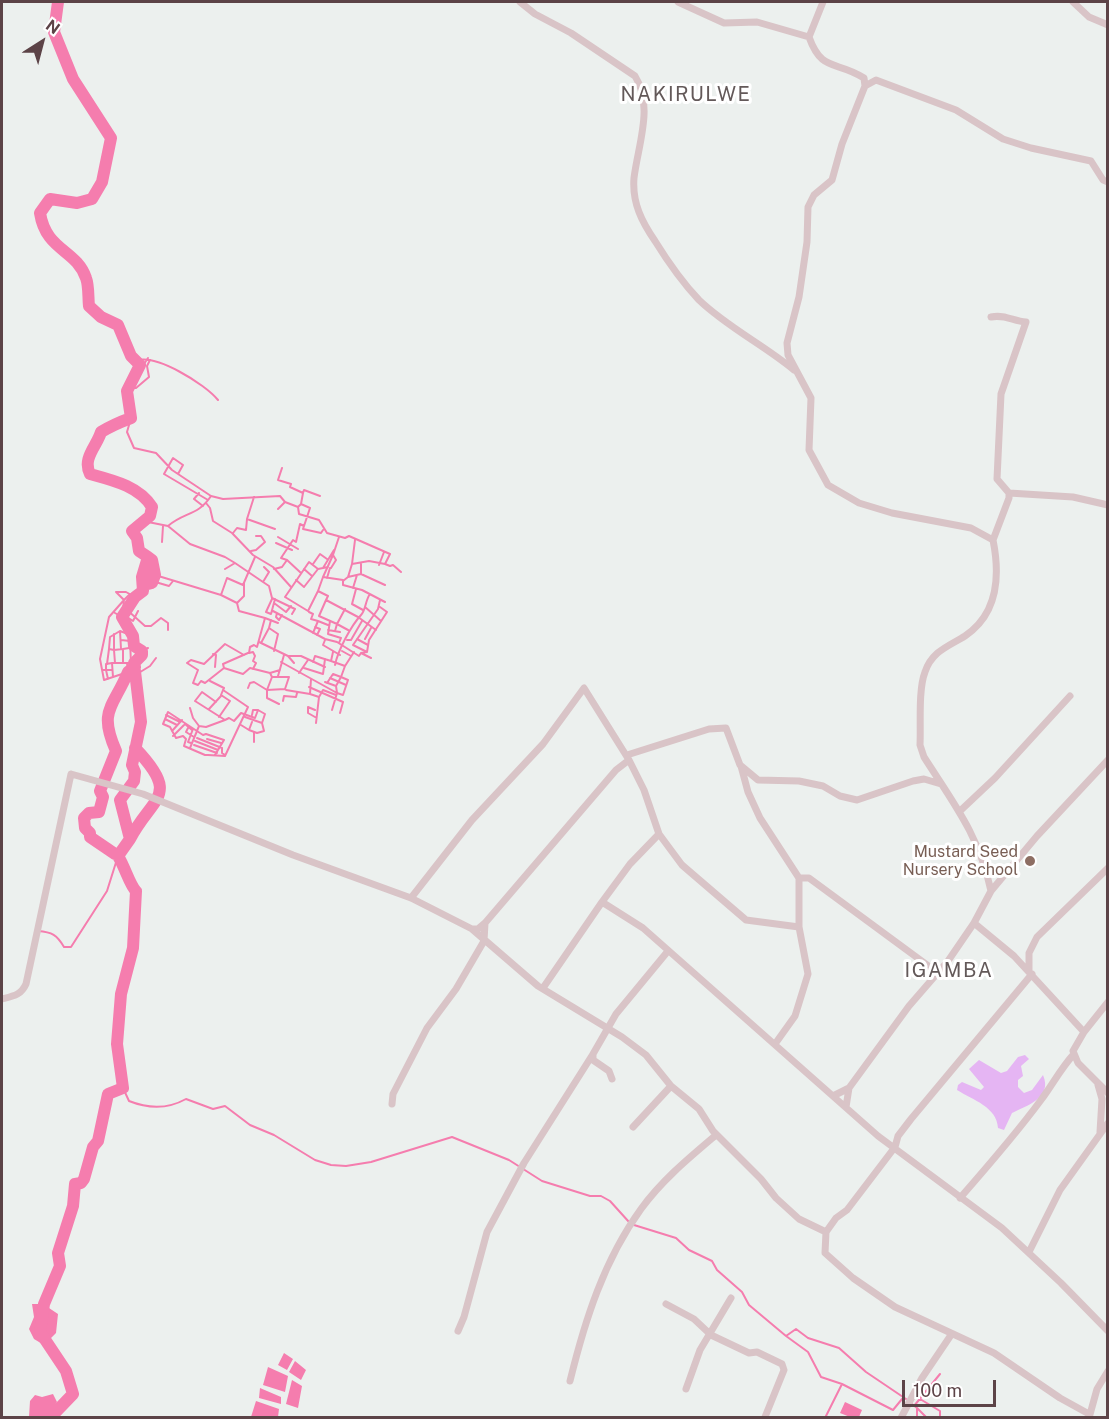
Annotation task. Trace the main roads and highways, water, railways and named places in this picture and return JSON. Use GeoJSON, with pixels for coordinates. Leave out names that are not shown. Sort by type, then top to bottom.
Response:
{"type":"FeatureCollection","features":[{"type":"Feature","properties":{"kind":"waterway"},"geometry":{"type":"LineString","coordinates":[[50,1418],[73,1394],[66,1371],[40,1332],[44,1304],[60,1266],[58,1253],[73,1206],[75,1184],[81,1183],[84,1179],[93,1147],[98,1141],[108,1094],[123,1088],[117,1044],[121,994],[133,948],[136,891],[118,856],[130,839],[120,800],[134,781],[135,772],[132,765],[141,722],[134,663],[142,655],[142,651],[134,646],[133,636],[122,617],[135,597],[143,591],[142,577],[148,557],[139,551],[137,538],[132,531],[150,516],[152,507],[147,500],[132,489],[90,474],[89,457],[101,432],[131,418],[127,391],[140,365],[131,356],[118,325],[101,317],[89,306],[87,281],[81,268],[48,235],[40,213],[50,199],[77,203],[92,199],[102,182],[111,138],[73,79],[54,32],[58,2]]}},
{"type":"Feature","properties":{"kind":"waterway"},"geometry":{"type":"LineString","coordinates":[[140,370],[148,358]]}},
{"type":"Feature","properties":{"kind":"waterway"},"geometry":{"type":"LineString","coordinates":[[129,388],[136,388],[149,377],[147,366],[150,360]]}},
{"type":"Feature","properties":{"kind":"waterway"},"geometry":{"type":"LineString","coordinates":[[136,361],[155,361],[167,366],[202,386],[218,400]]}},
{"type":"Feature","properties":{"kind":"waterway"},"geometry":{"type":"LineString","coordinates":[[131,418],[127,432],[134,448],[156,453],[172,470],[211,496],[196,511],[168,526]]}},
{"type":"Feature","properties":{"kind":"waterway"},"geometry":{"type":"LineString","coordinates":[[178,474],[183,465],[173,458],[164,474],[208,500]]}},
{"type":"Feature","properties":{"kind":"waterway"},"geometry":{"type":"LineString","coordinates":[[282,468],[278,480],[291,484],[290,487],[303,493],[304,490],[320,496]]}},
{"type":"Feature","properties":{"kind":"waterway"},"geometry":{"type":"LineString","coordinates":[[199,493],[194,499],[203,506]]}},
{"type":"Feature","properties":{"kind":"waterway"},"geometry":{"type":"LineString","coordinates":[[301,504],[303,493]]}},
{"type":"Feature","properties":{"kind":"waterway"},"geometry":{"type":"LineString","coordinates":[[211,496],[223,499],[280,496],[285,502],[298,507],[299,514],[319,520],[327,533],[345,538],[349,536],[390,554],[385,564],[393,565],[401,572]]}},
{"type":"Feature","properties":{"kind":"waterway"},"geometry":{"type":"LineString","coordinates":[[247,519],[254,497]]}},
{"type":"Feature","properties":{"kind":"waterway"},"geometry":{"type":"LineString","coordinates":[[278,509],[285,502]]}},
{"type":"Feature","properties":{"kind":"waterway"},"geometry":{"type":"LineString","coordinates":[[206,503],[210,508],[213,521],[232,533],[253,555],[273,567],[291,587]]}},
{"type":"Feature","properties":{"kind":"waterway"},"geometry":{"type":"LineString","coordinates":[[298,507],[301,504],[310,508],[303,529],[321,533],[323,530]]}},
{"type":"Feature","properties":{"kind":"waterway"},"geometry":{"type":"LineString","coordinates":[[233,533],[237,528],[246,530],[247,519],[275,529]]}},
{"type":"Feature","properties":{"kind":"waterway"},"geometry":{"type":"LineString","coordinates":[[143,521],[168,526],[190,544],[235,563]]}},
{"type":"Feature","properties":{"kind":"waterway"},"geometry":{"type":"LineString","coordinates":[[287,560],[281,558],[293,540],[296,542],[300,524],[304,526]]}},
{"type":"Feature","properties":{"kind":"waterway"},"geometry":{"type":"LineString","coordinates":[[162,542],[163,526]]}},
{"type":"Feature","properties":{"kind":"waterway"},"geometry":{"type":"LineString","coordinates":[[251,551],[256,550],[265,542],[261,536],[256,536]]}},
{"type":"Feature","properties":{"kind":"waterway"},"geometry":{"type":"LineString","coordinates":[[278,537],[298,549]]}},
{"type":"Feature","properties":{"kind":"waterway"},"geometry":{"type":"LineString","coordinates":[[331,568],[336,560],[333,555],[339,537]]}},
{"type":"Feature","properties":{"kind":"waterway"},"geometry":{"type":"LineString","coordinates":[[355,540],[352,564],[369,561],[385,564]]}},
{"type":"Feature","properties":{"kind":"waterway"},"geometry":{"type":"LineString","coordinates":[[276,543],[292,550]]}},
{"type":"Feature","properties":{"kind":"waterway"},"geometry":{"type":"LineString","coordinates":[[323,568],[334,550]]}},
{"type":"Feature","properties":{"kind":"waterway"},"geometry":{"type":"LineString","coordinates":[[379,565],[384,552]]}},
{"type":"Feature","properties":{"kind":"waterway"},"geometry":{"type":"LineString","coordinates":[[313,564],[320,554],[327,559]]}},
{"type":"Feature","properties":{"kind":"waterway"},"geometry":{"type":"LineString","coordinates":[[333,555],[323,577],[343,580]]}},
{"type":"Feature","properties":{"kind":"waterway"},"geometry":{"type":"LineString","coordinates":[[144,585],[152,583],[155,575],[152,560],[148,557]]}},
{"type":"Feature","properties":{"kind":"waterway"},"geometry":{"type":"LineString","coordinates":[[253,669],[256,663],[253,661],[255,656],[253,652],[249,653],[250,647],[254,645],[257,647],[265,618],[239,611],[237,603],[221,595],[227,578],[243,585],[255,557]]}},
{"type":"Feature","properties":{"kind":"waterway"},"geometry":{"type":"LineString","coordinates":[[274,569],[282,567],[287,560],[301,573]]}},
{"type":"Feature","properties":{"kind":"waterway"},"geometry":{"type":"LineString","coordinates":[[318,591],[308,611],[285,597],[309,562],[318,569],[328,567]]}},
{"type":"Feature","properties":{"kind":"waterway"},"geometry":{"type":"LineString","coordinates":[[225,569],[235,563],[263,582],[269,572],[264,567]]}},
{"type":"Feature","properties":{"kind":"waterway"},"geometry":{"type":"LineString","coordinates":[[361,563],[361,574]]}},
{"type":"Feature","properties":{"kind":"waterway"},"geometry":{"type":"LineString","coordinates":[[352,564],[348,577],[361,574],[385,585]]}},
{"type":"Feature","properties":{"kind":"waterway"},"geometry":{"type":"LineString","coordinates":[[327,578],[330,568]]}},
{"type":"Feature","properties":{"kind":"waterway"},"geometry":{"type":"LineString","coordinates":[[304,569],[312,576]]}},
{"type":"Feature","properties":{"kind":"waterway"},"geometry":{"type":"LineString","coordinates":[[296,580],[304,587],[318,569]]}},
{"type":"Feature","properties":{"kind":"waterway"},"geometry":{"type":"LineString","coordinates":[[155,575],[221,595]]}},
{"type":"Feature","properties":{"kind":"waterway"},"geometry":{"type":"LineString","coordinates":[[353,588],[357,575]]}},
{"type":"Feature","properties":{"kind":"waterway"},"geometry":{"type":"LineString","coordinates":[[323,577],[318,591],[328,596],[326,600],[358,617],[376,630]]}},
{"type":"Feature","properties":{"kind":"waterway"},"geometry":{"type":"LineString","coordinates":[[348,577],[343,581],[343,585],[362,590],[385,602]]}},
{"type":"Feature","properties":{"kind":"waterway"},"geometry":{"type":"LineString","coordinates":[[152,581],[169,586],[173,581]]}},
{"type":"Feature","properties":{"kind":"waterway"},"geometry":{"type":"LineString","coordinates":[[263,582],[269,586],[272,598],[295,609],[292,614]]}},
{"type":"Feature","properties":{"kind":"waterway"},"geometry":{"type":"LineString","coordinates":[[237,603],[244,596],[244,583]]}},
{"type":"Feature","properties":{"kind":"waterway"},"geometry":{"type":"LineString","coordinates":[[356,589],[352,604],[363,610]]}},
{"type":"Feature","properties":{"kind":"waterway"},"geometry":{"type":"LineString","coordinates":[[116,592],[126,592],[135,597]]}},
{"type":"Feature","properties":{"kind":"waterway"},"geometry":{"type":"LineString","coordinates":[[116,592],[124,600],[130,594]]}},
{"type":"Feature","properties":{"kind":"waterway"},"geometry":{"type":"LineString","coordinates":[[335,665],[342,645],[363,613],[370,594]]}},
{"type":"Feature","properties":{"kind":"waterway"},"geometry":{"type":"LineString","coordinates":[[272,599],[266,612],[271,614],[275,599]]}},
{"type":"Feature","properties":{"kind":"waterway"},"geometry":{"type":"LineString","coordinates":[[124,600],[109,617],[100,659],[104,680],[128,672],[127,663],[134,663]]}},
{"type":"Feature","properties":{"kind":"waterway"},"geometry":{"type":"LineString","coordinates":[[123,610],[124,600]]}},
{"type":"Feature","properties":{"kind":"waterway"},"geometry":{"type":"LineString","coordinates":[[326,600],[319,616],[337,624],[335,631]]}},
{"type":"Feature","properties":{"kind":"waterway"},"geometry":{"type":"LineString","coordinates":[[367,652],[353,645],[378,609],[380,600]]}},
{"type":"Feature","properties":{"kind":"waterway"},"geometry":{"type":"LineString","coordinates":[[274,603],[286,612],[291,606]]}},
{"type":"Feature","properties":{"kind":"waterway"},"geometry":{"type":"LineString","coordinates":[[365,607],[381,621]]}},
{"type":"Feature","properties":{"kind":"waterway"},"geometry":{"type":"LineString","coordinates":[[361,653],[367,652],[369,640],[387,612],[380,607]]}},
{"type":"Feature","properties":{"kind":"waterway"},"geometry":{"type":"LineString","coordinates":[[126,609],[145,626],[151,626],[161,618],[168,623],[168,630]]}},
{"type":"Feature","properties":{"kind":"waterway"},"geometry":{"type":"LineString","coordinates":[[345,609],[337,624],[348,630]]}},
{"type":"Feature","properties":{"kind":"waterway"},"geometry":{"type":"LineString","coordinates":[[124,615],[133,621],[138,611]]}},
{"type":"Feature","properties":{"kind":"waterway"},"geometry":{"type":"LineString","coordinates":[[273,611],[325,639],[337,642],[359,656],[361,653],[371,658]]}},
{"type":"Feature","properties":{"kind":"waterway"},"geometry":{"type":"LineString","coordinates":[[309,612],[313,614],[311,619],[318,621],[313,633]]}},
{"type":"Feature","properties":{"kind":"waterway"},"geometry":{"type":"LineString","coordinates":[[115,613],[122,617]]}},
{"type":"Feature","properties":{"kind":"waterway"},"geometry":{"type":"LineString","coordinates":[[277,613],[276,617],[279,620],[282,615]]}},
{"type":"Feature","properties":{"kind":"waterway"},"geometry":{"type":"LineString","coordinates":[[265,618],[278,623]]}},
{"type":"Feature","properties":{"kind":"waterway"},"geometry":{"type":"LineString","coordinates":[[271,620],[269,628],[278,634],[274,651]]}},
{"type":"Feature","properties":{"kind":"waterway"},"geometry":{"type":"LineString","coordinates":[[318,621],[328,625]]}},
{"type":"Feature","properties":{"kind":"waterway"},"geometry":{"type":"LineString","coordinates":[[330,621],[328,634],[341,638],[339,643]]}},
{"type":"Feature","properties":{"kind":"waterway"},"geometry":{"type":"LineString","coordinates":[[347,640],[351,640],[362,621]]}},
{"type":"Feature","properties":{"kind":"waterway"},"geometry":{"type":"LineString","coordinates":[[315,627],[320,629],[317,635]]}},
{"type":"Feature","properties":{"kind":"waterway"},"geometry":{"type":"LineString","coordinates":[[261,643],[269,628]]}},
{"type":"Feature","properties":{"kind":"waterway"},"geometry":{"type":"LineString","coordinates":[[365,639],[371,628]]}},
{"type":"Feature","properties":{"kind":"waterway"},"geometry":{"type":"LineString","coordinates":[[328,630],[340,632]]}},
{"type":"Feature","properties":{"kind":"waterway"},"geometry":{"type":"LineString","coordinates":[[120,631],[121,649]]}},
{"type":"Feature","properties":{"kind":"waterway"},"geometry":{"type":"LineString","coordinates":[[109,649],[110,637],[120,631],[128,634]]}},
{"type":"Feature","properties":{"kind":"waterway"},"geometry":{"type":"LineString","coordinates":[[121,640],[130,641],[128,634],[131,633]]}},
{"type":"Feature","properties":{"kind":"waterway"},"geometry":{"type":"LineString","coordinates":[[107,664],[109,649],[114,650],[114,634]]}},
{"type":"Feature","properties":{"kind":"waterway"},"geometry":{"type":"LineString","coordinates":[[357,639],[368,645]]}},
{"type":"Feature","properties":{"kind":"waterway"},"geometry":{"type":"LineString","coordinates":[[325,640],[323,645],[340,655]]}},
{"type":"Feature","properties":{"kind":"waterway"},"geometry":{"type":"LineString","coordinates":[[131,663],[130,641],[134,641]]}},
{"type":"Feature","properties":{"kind":"waterway"},"geometry":{"type":"LineString","coordinates":[[259,642],[288,656],[294,663]]}},
{"type":"Feature","properties":{"kind":"waterway"},"geometry":{"type":"LineString","coordinates":[[244,655],[225,644],[204,664],[191,660],[187,663],[198,670],[193,683],[198,685],[201,681],[205,683],[224,668],[223,664],[248,653]]}},
{"type":"Feature","properties":{"kind":"waterway"},"geometry":{"type":"LineString","coordinates":[[123,663],[123,649],[129,648]]}},
{"type":"Feature","properties":{"kind":"waterway"},"geometry":{"type":"LineString","coordinates":[[142,651],[148,648]]}},
{"type":"Feature","properties":{"kind":"waterway"},"geometry":{"type":"LineString","coordinates":[[115,663],[114,650],[123,649]]}},
{"type":"Feature","properties":{"kind":"waterway"},"geometry":{"type":"LineString","coordinates":[[342,651],[351,656]]}},
{"type":"Feature","properties":{"kind":"waterway"},"geometry":{"type":"LineString","coordinates":[[333,652],[331,661],[345,666],[354,652]]}},
{"type":"Feature","properties":{"kind":"waterway"},"geometry":{"type":"LineString","coordinates":[[213,654],[216,655],[215,667]]}},
{"type":"Feature","properties":{"kind":"waterway"},"geometry":{"type":"LineString","coordinates":[[278,676],[284,655]]}},
{"type":"Feature","properties":{"kind":"waterway"},"geometry":{"type":"LineString","coordinates":[[288,656],[301,656],[325,667]]}},
{"type":"Feature","properties":{"kind":"waterway"},"geometry":{"type":"LineString","coordinates":[[313,662],[315,656],[331,661]]}},
{"type":"Feature","properties":{"kind":"waterway"},"geometry":{"type":"LineString","coordinates":[[137,674],[150,666],[156,658]]}},
{"type":"Feature","properties":{"kind":"waterway"},"geometry":{"type":"LineString","coordinates":[[304,668],[323,674],[325,659]]}},
{"type":"Feature","properties":{"kind":"waterway"},"geometry":{"type":"LineString","coordinates":[[299,673],[308,660]]}},
{"type":"Feature","properties":{"kind":"waterway"},"geometry":{"type":"LineString","coordinates":[[281,662],[337,693],[336,686],[341,677],[333,674],[327,683]]}},
{"type":"Feature","properties":{"kind":"waterway"},"geometry":{"type":"LineString","coordinates":[[102,670],[106,670],[106,664],[112,663]]}},
{"type":"Feature","properties":{"kind":"waterway"},"geometry":{"type":"LineString","coordinates":[[113,677],[112,663],[127,663]]}},
{"type":"Feature","properties":{"kind":"waterway"},"geometry":{"type":"LineString","coordinates":[[332,710],[337,693],[343,695],[348,680],[341,677],[345,666]]}},
{"type":"Feature","properties":{"kind":"waterway"},"geometry":{"type":"LineString","coordinates":[[115,854],[90,837],[90,833],[85,828],[84,818],[89,813],[99,812],[103,797],[100,791],[116,751],[108,726],[108,717],[128,672],[135,667]]}},
{"type":"Feature","properties":{"kind":"waterway"},"geometry":{"type":"LineString","coordinates":[[224,668],[243,674],[250,668],[270,673],[272,677],[289,677],[285,689],[267,690],[267,698],[279,704]]}},
{"type":"Feature","properties":{"kind":"waterway"},"geometry":{"type":"LineString","coordinates":[[108,679],[106,670],[112,670]]}},
{"type":"Feature","properties":{"kind":"waterway"},"geometry":{"type":"LineString","coordinates":[[270,673],[280,670]]}},
{"type":"Feature","properties":{"kind":"waterway"},"geometry":{"type":"LineString","coordinates":[[248,688],[250,683],[254,682],[267,690],[272,677]]}},
{"type":"Feature","properties":{"kind":"waterway"},"geometry":{"type":"LineString","coordinates":[[330,678],[346,685]]}},
{"type":"Feature","properties":{"kind":"waterway"},"geometry":{"type":"LineString","coordinates":[[311,679],[310,694],[319,697],[323,690],[336,695]]}},
{"type":"Feature","properties":{"kind":"waterway"},"geometry":{"type":"LineString","coordinates":[[210,681],[224,688],[223,690],[248,707],[225,756],[205,755],[184,746],[186,739],[183,736],[176,738],[170,727],[163,724],[168,712],[203,735],[224,740],[215,755]]}},
{"type":"Feature","properties":{"kind":"waterway"},"geometry":{"type":"LineString","coordinates":[[325,682],[336,686]]}},
{"type":"Feature","properties":{"kind":"waterway"},"geometry":{"type":"LineString","coordinates":[[309,687],[343,702],[340,713]]}},
{"type":"Feature","properties":{"kind":"waterway"},"geometry":{"type":"LineString","coordinates":[[219,717],[230,701],[221,695],[223,690]]}},
{"type":"Feature","properties":{"kind":"waterway"},"geometry":{"type":"LineString","coordinates":[[286,690],[310,694]]}},
{"type":"Feature","properties":{"kind":"waterway"},"geometry":{"type":"LineString","coordinates":[[216,702],[202,692],[195,701],[225,720],[229,718],[234,721],[241,713],[255,718],[258,710],[253,710],[252,715]]}},
{"type":"Feature","properties":{"kind":"waterway"},"geometry":{"type":"LineString","coordinates":[[283,701],[284,696],[296,697],[297,693]]}},
{"type":"Feature","properties":{"kind":"waterway"},"geometry":{"type":"LineString","coordinates":[[209,709],[221,696]]}},
{"type":"Feature","properties":{"kind":"waterway"},"geometry":{"type":"LineString","coordinates":[[316,723],[319,697]]}},
{"type":"Feature","properties":{"kind":"waterway"},"geometry":{"type":"LineString","coordinates":[[315,710],[308,707],[308,713],[315,717]]}},
{"type":"Feature","properties":{"kind":"waterway"},"geometry":{"type":"LineString","coordinates":[[190,708],[199,726],[190,748]]}},
{"type":"Feature","properties":{"kind":"waterway"},"geometry":{"type":"LineString","coordinates":[[258,710],[265,714],[262,723]]}},
{"type":"Feature","properties":{"kind":"waterway"},"geometry":{"type":"LineString","coordinates":[[166,715],[180,722]]}},
{"type":"Feature","properties":{"kind":"waterway"},"geometry":{"type":"LineString","coordinates":[[245,717],[262,723],[264,731],[257,733],[249,730]]}},
{"type":"Feature","properties":{"kind":"waterway"},"geometry":{"type":"LineString","coordinates":[[165,719],[177,725]]}},
{"type":"Feature","properties":{"kind":"waterway"},"geometry":{"type":"LineString","coordinates":[[172,731],[182,720]]}},
{"type":"Feature","properties":{"kind":"waterway"},"geometry":{"type":"LineString","coordinates":[[199,726],[206,727],[225,720]]}},
{"type":"Feature","properties":{"kind":"waterway"},"geometry":{"type":"LineString","coordinates":[[241,725],[249,730],[252,722]]}},
{"type":"Feature","properties":{"kind":"waterway"},"geometry":{"type":"LineString","coordinates":[[185,724],[192,730]]}},
{"type":"Feature","properties":{"kind":"waterway"},"geometry":{"type":"LineString","coordinates":[[173,736],[184,725]]}},
{"type":"Feature","properties":{"kind":"waterway"},"geometry":{"type":"LineString","coordinates":[[188,728],[186,732],[194,737]]}},
{"type":"Feature","properties":{"kind":"waterway"},"geometry":{"type":"LineString","coordinates":[[191,743],[188,742],[193,729]]}},
{"type":"Feature","properties":{"kind":"waterway"},"geometry":{"type":"LineString","coordinates":[[254,733],[254,742]]}},
{"type":"Feature","properties":{"kind":"waterway"},"geometry":{"type":"LineString","coordinates":[[197,738],[222,748],[222,753],[225,755]]}},
{"type":"Feature","properties":{"kind":"waterway"},"geometry":{"type":"LineString","coordinates":[[207,739],[221,743]]}},
{"type":"Feature","properties":{"kind":"waterway"},"geometry":{"type":"LineString","coordinates":[[195,741],[218,750]]}},
{"type":"Feature","properties":{"kind":"waterway"},"geometry":{"type":"LineString","coordinates":[[194,745],[217,753]]}},
{"type":"Feature","properties":{"kind":"waterway"},"geometry":{"type":"LineString","coordinates":[[130,839],[154,804],[160,787],[149,764],[135,748]]}},
{"type":"Feature","properties":{"kind":"waterway"},"geometry":{"type":"LineString","coordinates":[[38,931],[51,933],[64,947],[71,947],[107,891],[118,856]]}},
{"type":"Feature","properties":{"kind":"waterway"},"geometry":{"type":"LineString","coordinates":[[123,1088],[129,1101],[144,1105],[158,1107],[186,1099],[213,1109],[225,1106],[250,1125],[274,1135],[315,1160],[331,1165],[346,1166],[371,1162],[452,1137],[509,1160],[542,1181],[590,1196],[601,1196],[610,1201],[629,1222]]}},
{"type":"Feature","properties":{"kind":"waterway"},"geometry":{"type":"LineString","coordinates":[[634,1225],[676,1238],[689,1250],[712,1261],[717,1270],[742,1292],[749,1305],[786,1336],[796,1329],[808,1338],[839,1348],[866,1372],[906,1399]]}},
{"type":"Feature","properties":{"kind":"waterway"},"geometry":{"type":"LineString","coordinates":[[786,1336],[808,1352],[821,1377],[842,1384],[893,1410],[902,1399]]}},
{"type":"Feature","properties":{"kind":"waterway"},"geometry":{"type":"LineString","coordinates":[[914,1406],[940,1374]]}},
{"type":"Feature","properties":{"kind":"waterway"},"geometry":{"type":"LineString","coordinates":[[825,1418],[842,1384]]}},
{"type":"Feature","properties":{"kind":"waterway"},"geometry":{"type":"LineString","coordinates":[[920,1399],[940,1411],[940,1418]]}},
{"type":"Feature","properties":{"kind":"waterway"},"geometry":{"type":"LineString","coordinates":[[912,1404],[917,1408],[917,1418]]}},
{"type":"Feature","properties":{"kind":"waterway"},"geometry":{"type":"LineString","coordinates":[[917,1408],[926,1417],[934,1418]]}},
{"type":"Feature","properties":{"kind":"place","name":"Mustard Seed Nursery School"},"geometry":{"type":"Point","coordinates":[1030,861]}},
{"type":"Feature","properties":{"kind":"district","name":"NAKIRULWE"},"geometry":{"type":"Point","coordinates":[686,95]}},
{"type":"Feature","properties":{"kind":"district","name":"IGAMBA"},"geometry":{"type":"Point","coordinates":[949,971]}}]}
